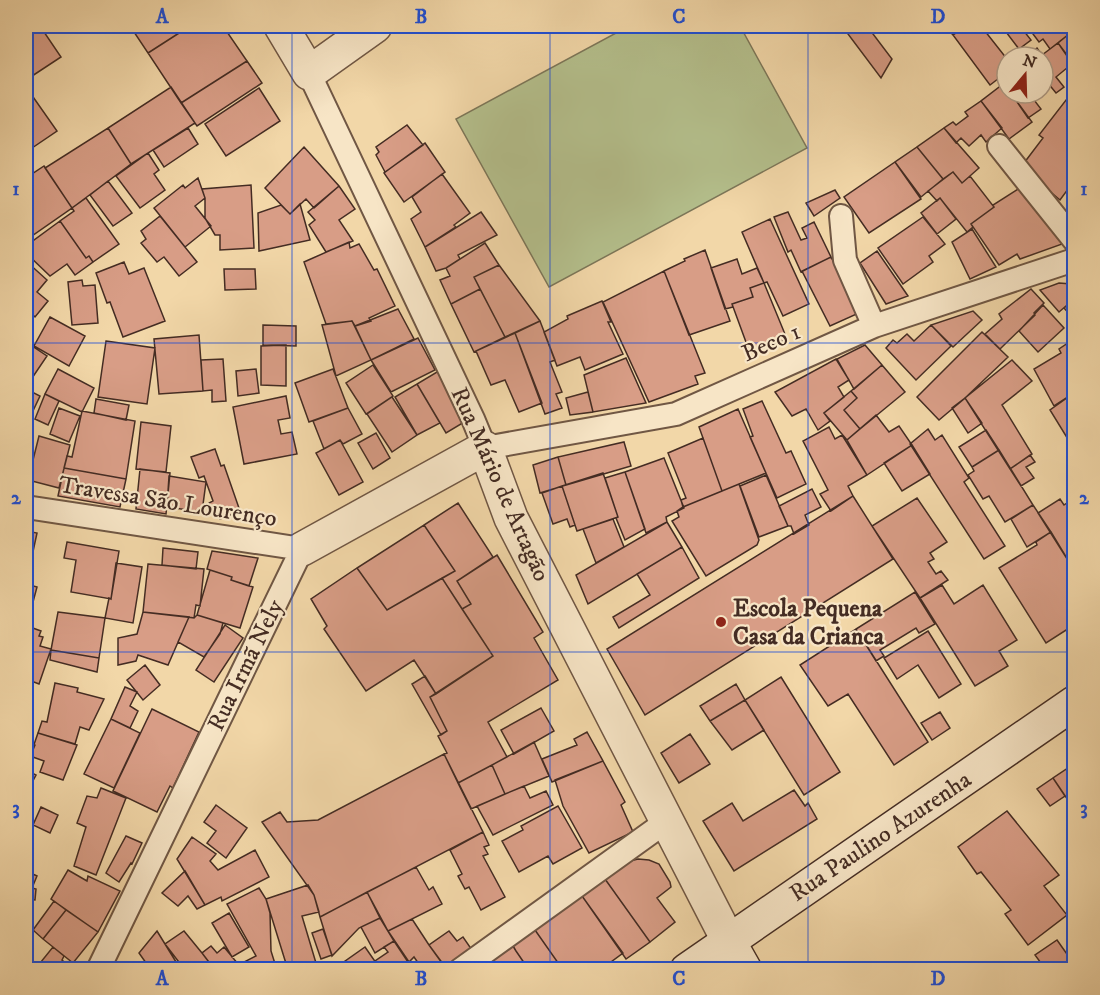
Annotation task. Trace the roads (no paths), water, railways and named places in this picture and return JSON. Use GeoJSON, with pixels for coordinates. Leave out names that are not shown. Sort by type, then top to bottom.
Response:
{"type":"FeatureCollection","features":[{"type":"Feature","properties":{"kind":"street","name":"Rua Mário de Artagão"},"geometry":{"type":"LineString","coordinates":[[281,26],[309,73]]}},
{"type":"Feature","properties":{"kind":"street"},"geometry":{"type":"LineString","coordinates":[[309,73],[375,26]]}},
{"type":"Feature","properties":{"kind":"street","name":"Rua Mário de Artagão"},"geometry":{"type":"LineString","coordinates":[[485,448],[511,518],[745,969]]}},
{"type":"Feature","properties":{"kind":"street"},"geometry":{"type":"LineString","coordinates":[[302,549],[485,448]]}},
{"type":"Feature","properties":{"kind":"street","name":"Rua Paulino Azurenha"},"geometry":{"type":"LineString","coordinates":[[687,969],[1074,703]]}},
{"type":"Feature","properties":{"kind":"lane","name":"Rua Mário de Artagão"},"geometry":{"type":"LineString","coordinates":[[309,73],[485,448]]}},
{"type":"Feature","properties":{"kind":"lane"},"geometry":{"type":"LineString","coordinates":[[999,146],[1074,240]]}},
{"type":"Feature","properties":{"kind":"lane"},"geometry":{"type":"LineString","coordinates":[[841,216],[845,260],[874,326]]}},
{"type":"Feature","properties":{"kind":"lane","name":"Beco 1"},"geometry":{"type":"LineString","coordinates":[[485,448],[676,414],[874,326],[1074,260]]}},
{"type":"Feature","properties":{"kind":"lane","name":"Travessa São Lourenço"},"geometry":{"type":"LineString","coordinates":[[26,507],[302,549]]}},
{"type":"Feature","properties":{"kind":"lane","name":"Rua Irmã Nely"},"geometry":{"type":"LineString","coordinates":[[98,969],[302,549]]}},
{"type":"Feature","properties":{"kind":"lane"},"geometry":{"type":"LineString","coordinates":[[460,969],[667,821]]}},
{"type":"Feature","properties":{"kind":"place","name":"Escola Pequena Casa da Crianca"},"geometry":{"type":"Point","coordinates":[721,622]}}]}
